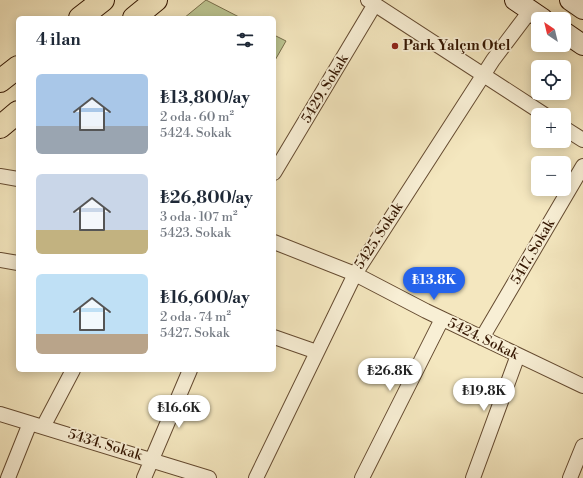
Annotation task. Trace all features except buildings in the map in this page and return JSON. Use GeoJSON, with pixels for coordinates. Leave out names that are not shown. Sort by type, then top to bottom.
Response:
{"type":"FeatureCollection","features":[{"type":"Feature","properties":{"kind":"highway"},"geometry":{"type":"LineString","coordinates":[[83,16],[103,0]]}},
{"type":"Feature","properties":{"kind":"highway"},"geometry":{"type":"LineString","coordinates":[[136,16],[156,0]]}},
{"type":"Feature","properties":{"kind":"highway"},"geometry":{"type":"LineString","coordinates":[[0,81],[16,68]]}},
{"type":"Feature","properties":{"kind":"highway"},"geometry":{"type":"LineString","coordinates":[[0,127],[16,114]]}},
{"type":"Feature","properties":{"kind":"main road"},"geometry":{"type":"LineString","coordinates":[[570,0],[583,9]]}},
{"type":"Feature","properties":{"kind":"street"},"geometry":{"type":"LineString","coordinates":[[372,2],[534,108]]}},
{"type":"Feature","properties":{"kind":"street","name":"5429. Sokak"},"geometry":{"type":"LineString","coordinates":[[276,170],[372,2]]}},
{"type":"Feature","properties":{"kind":"street","name":"5425. Sokak"},"geometry":{"type":"LineString","coordinates":[[256,478],[355,274],[493,60],[530,10]]}},
{"type":"Feature","properties":{"kind":"street"},"geometry":{"type":"LineString","coordinates":[[571,132],[583,140]]}},
{"type":"Feature","properties":{"kind":"street","name":"5417. Sokak"},"geometry":{"type":"LineString","coordinates":[[482,338],[583,166]]}},
{"type":"Feature","properties":{"kind":"street"},"geometry":{"type":"LineString","coordinates":[[0,176],[16,178]]}},
{"type":"Feature","properties":{"kind":"street","name":"5424. Sokak"},"geometry":{"type":"LineString","coordinates":[[276,243],[355,274],[442,319],[583,386]]}},
{"type":"Feature","properties":{"kind":"street"},"geometry":{"type":"LineString","coordinates":[[0,260],[16,263]]}},
{"type":"Feature","properties":{"kind":"street"},"geometry":{"type":"LineString","coordinates":[[362,478],[442,319]]}},
{"type":"Feature","properties":{"kind":"street"},"geometry":{"type":"LineString","coordinates":[[276,338],[317,352]]}},
{"type":"Feature","properties":{"kind":"street"},"geometry":{"type":"LineString","coordinates":[[473,478],[518,355]]}},
{"type":"Feature","properties":{"kind":"street"},"geometry":{"type":"LineString","coordinates":[[8,478],[37,425],[72,372]]}},
{"type":"Feature","properties":{"kind":"street"},"geometry":{"type":"LineString","coordinates":[[144,478],[189,372]]}},
{"type":"Feature","properties":{"kind":"street","name":"5434. Sokak"},"geometry":{"type":"LineString","coordinates":[[0,414],[209,478]]}},
{"type":"Feature","properties":{"kind":"street"},"geometry":{"type":"LineString","coordinates":[[570,478],[583,446]]}},
{"type":"Feature","properties":{"kind":"green space"},"geometry":{"type":"Polygon","coordinates":[[[206,0],[237,16],[186,16],[206,0]]]}},
{"type":"Feature","properties":{"kind":"green space"},"geometry":{"type":"Polygon","coordinates":[[[276,36],[286,41],[276,58],[276,36]]]}},
{"type":"Feature","properties":{"kind":"place","name":"Park Yalçın Otel"},"geometry":{"type":"Point","coordinates":[395,46]}}]}
